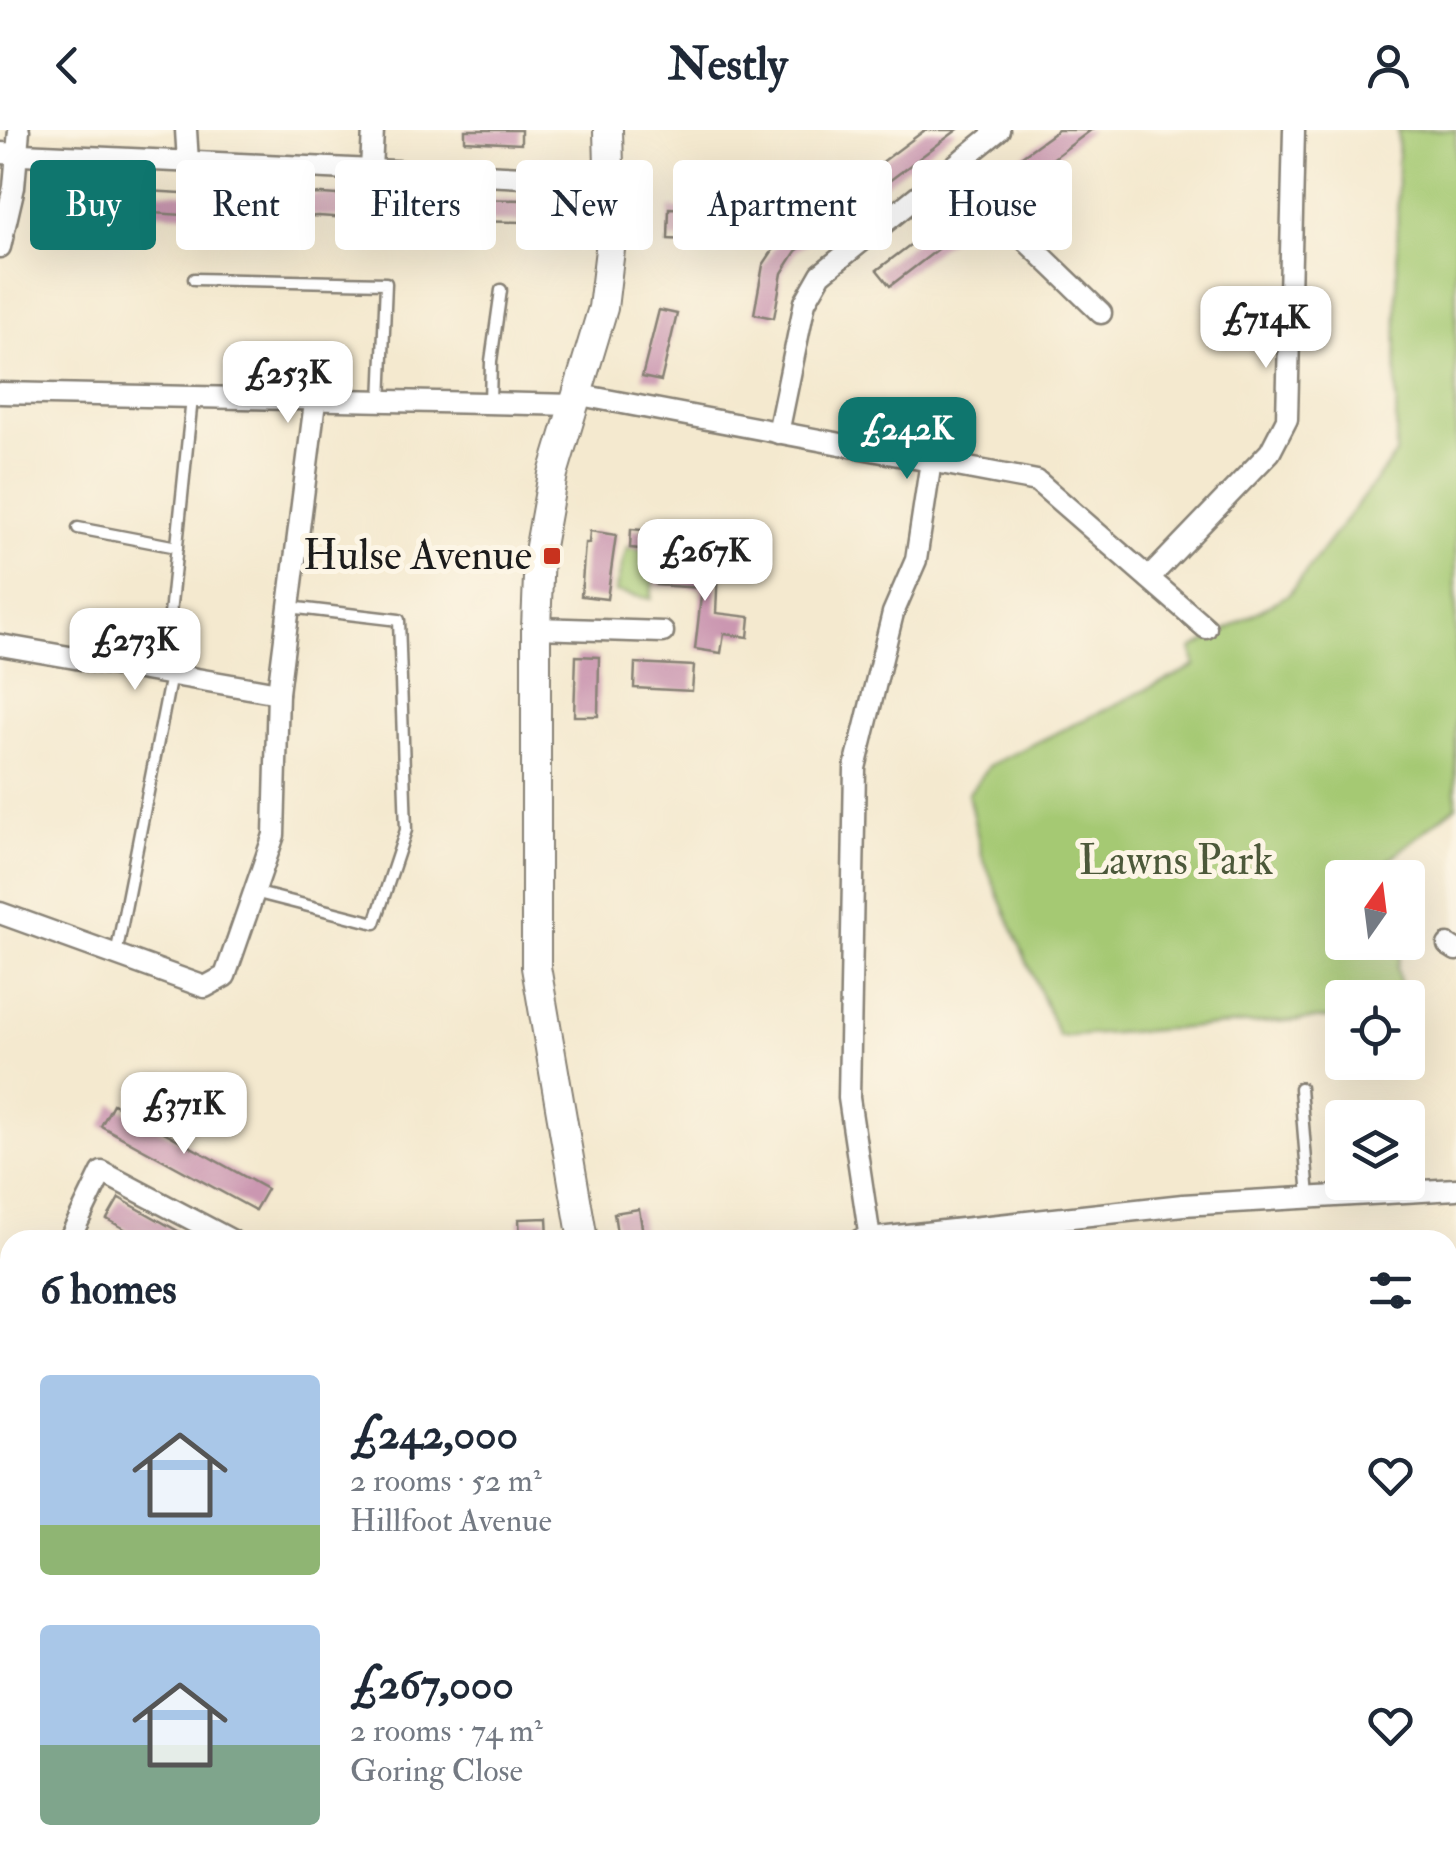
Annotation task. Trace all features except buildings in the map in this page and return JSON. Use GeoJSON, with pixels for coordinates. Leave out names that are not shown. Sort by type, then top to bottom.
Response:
{"type":"FeatureCollection","features":[{"type":"Feature","properties":{"kind":"main road"},"geometry":{"type":"LineString","coordinates":[[608,130],[610,160]]}},
{"type":"Feature","properties":{"kind":"main road"},"geometry":{"type":"LineString","coordinates":[[581,1230],[536,967],[536,628],[539,552],[553,474],[604,308],[608,250]]}},
{"type":"Feature","properties":{"kind":"street"},"geometry":{"type":"LineString","coordinates":[[0,247],[8,154],[19,130]]}},
{"type":"Feature","properties":{"kind":"street"},"geometry":{"type":"LineString","coordinates":[[186,130],[188,160]]}},
{"type":"Feature","properties":{"kind":"street"},"geometry":{"type":"LineString","coordinates":[[371,160],[373,130]]}},
{"type":"Feature","properties":{"kind":"street"},"geometry":{"type":"LineString","coordinates":[[778,433],[804,302],[821,274],[999,130]]}},
{"type":"Feature","properties":{"kind":"street"},"geometry":{"type":"LineString","coordinates":[[1148,578],[1270,452],[1287,419],[1294,130]]}},
{"type":"Feature","properties":{"kind":"street"},"geometry":{"type":"LineString","coordinates":[[8,154],[176,161]]}},
{"type":"Feature","properties":{"kind":"street"},"geometry":{"type":"LineString","coordinates":[[964,158],[1019,234],[1101,312]]}},
{"type":"Feature","properties":{"kind":"street"},"geometry":{"type":"LineString","coordinates":[[0,393],[316,402],[490,404],[578,400],[1037,481],[1206,628]]}},
{"type":"Feature","properties":{"kind":"street"},"geometry":{"type":"LineString","coordinates":[[0,913],[205,987],[225,976],[274,835],[278,693],[316,402]]}},
{"type":"Feature","properties":{"kind":"street"},"geometry":{"type":"LineString","coordinates":[[864,1230],[850,1098],[855,768],[894,613],[916,560],[931,461]]}},
{"type":"Feature","properties":{"kind":"street"},"geometry":{"type":"LineString","coordinates":[[536,628],[663,632]]}},
{"type":"Feature","properties":{"kind":"street"},"geometry":{"type":"LineString","coordinates":[[0,645],[278,693]]}},
{"type":"Feature","properties":{"kind":"street"},"geometry":{"type":"LineString","coordinates":[[74,1230],[102,1172],[212,1230]]}},
{"type":"Feature","properties":{"kind":"street"},"geometry":{"type":"LineString","coordinates":[[949,1230],[1184,1205],[1456,1188]]}},
{"type":"Feature","properties":{"kind":"lane"},"geometry":{"type":"LineString","coordinates":[[194,279],[386,282],[380,402]]}},
{"type":"Feature","properties":{"kind":"lane"},"geometry":{"type":"LineString","coordinates":[[490,404],[491,360],[502,290]]}},
{"type":"Feature","properties":{"kind":"lane"},"geometry":{"type":"LineString","coordinates":[[116,955],[168,674],[192,398]]}},
{"type":"Feature","properties":{"kind":"lane"},"geometry":{"type":"LineString","coordinates":[[78,528],[177,547]]}},
{"type":"Feature","properties":{"kind":"lane"},"geometry":{"type":"LineString","coordinates":[[254,892],[375,923],[406,830],[398,620],[288,606]]}},
{"type":"Feature","properties":{"kind":"lane"},"geometry":{"type":"LineString","coordinates":[[1300,1088],[1309,1197]]}},
{"type":"Feature","properties":{"kind":"green space","name":"Lawns Park"},"geometry":{"type":"Polygon","coordinates":[[[1398,130],[1456,130],[1456,806],[1388,860],[1325,860],[1325,960],[1399,960],[1399,980],[1325,980],[1325,1018],[1059,1037],[982,856],[968,794],[990,765],[1195,666],[1192,649],[1289,594],[1396,454],[1398,130]]]}},
{"type":"Feature","properties":{"kind":"green space"},"geometry":{"type":"Polygon","coordinates":[[[627,547],[656,550],[651,599],[615,592],[627,547]]]}},
{"type":"Feature","properties":{"kind":"place","name":"Hulse Avenue"},"geometry":{"type":"Point","coordinates":[552,556]}}]}
